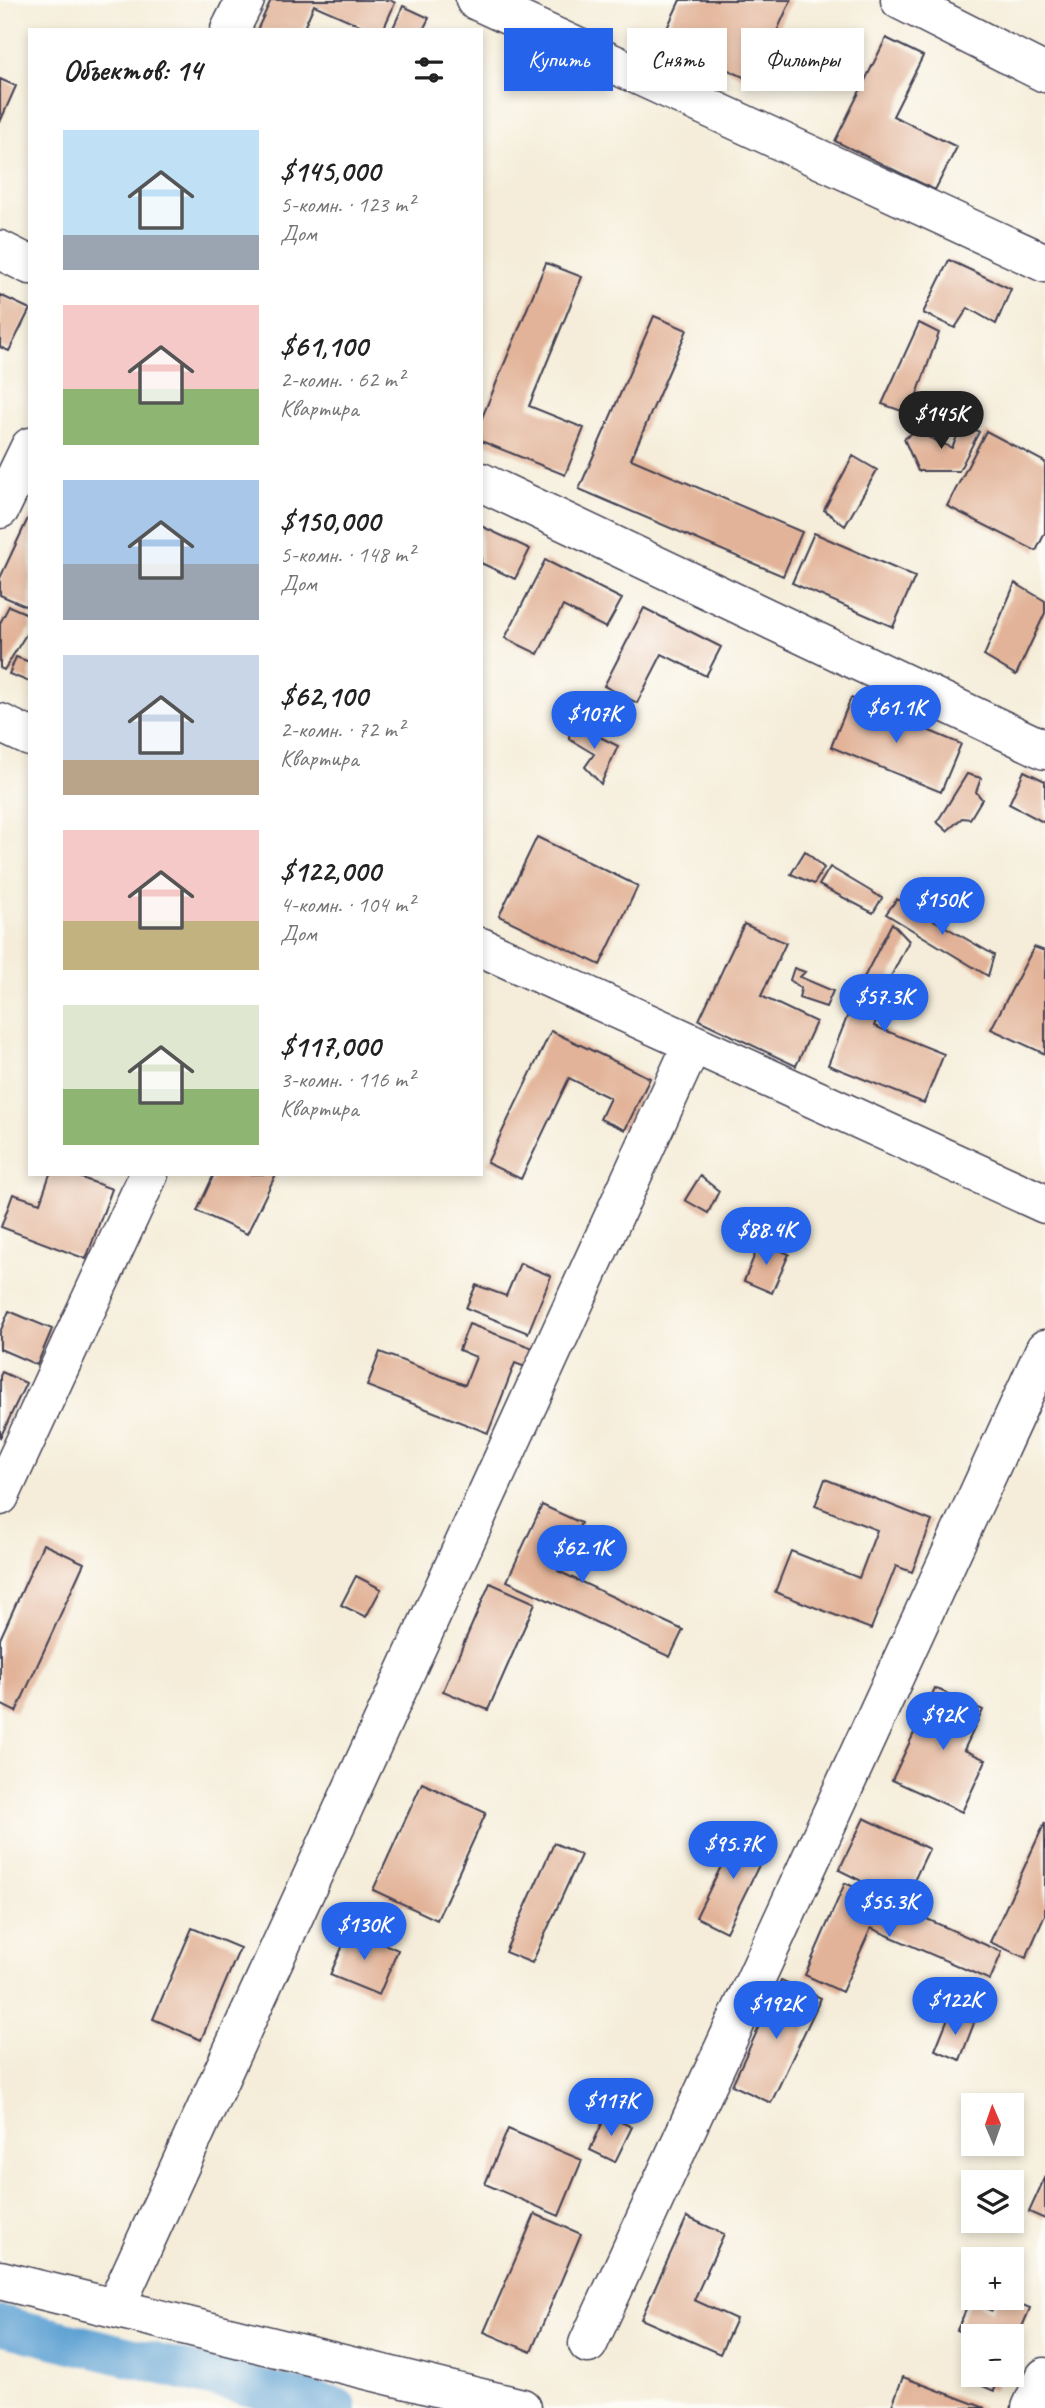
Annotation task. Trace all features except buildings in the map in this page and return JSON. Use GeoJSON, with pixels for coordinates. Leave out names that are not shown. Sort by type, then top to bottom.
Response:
{"type":"FeatureCollection","features":[{"type":"Feature","properties":{"kind":"street"},"geometry":{"type":"LineString","coordinates":[[231,28],[245,0]]}},
{"type":"Feature","properties":{"kind":"street"},"geometry":{"type":"LineString","coordinates":[[475,0],[1045,263]]}},
{"type":"Feature","properties":{"kind":"street"},"geometry":{"type":"LineString","coordinates":[[901,0],[940,8],[1045,73]]}},
{"type":"Feature","properties":{"kind":"street"},"geometry":{"type":"LineString","coordinates":[[0,250],[28,264]]}},
{"type":"Feature","properties":{"kind":"street"},"geometry":{"type":"LineString","coordinates":[[0,509],[28,450]]}},
{"type":"Feature","properties":{"kind":"street"},"geometry":{"type":"LineString","coordinates":[[483,483],[1045,750]]}},
{"type":"Feature","properties":{"kind":"street"},"geometry":{"type":"LineString","coordinates":[[0,723],[28,736]]}},
{"type":"Feature","properties":{"kind":"street"},"geometry":{"type":"LineString","coordinates":[[483,948],[1045,1203]]}},
{"type":"Feature","properties":{"kind":"street"},"geometry":{"type":"LineString","coordinates":[[115,2308],[692,1045]]}},
{"type":"Feature","properties":{"kind":"street"},"geometry":{"type":"LineString","coordinates":[[0,1496],[148,1176]]}},
{"type":"Feature","properties":{"kind":"street"},"geometry":{"type":"LineString","coordinates":[[588,2344],[1045,1349]]}},
{"type":"Feature","properties":{"kind":"street"},"geometry":{"type":"LineString","coordinates":[[0,2280],[522,2408]]}},
{"type":"Feature","properties":{"kind":"street"},"geometry":{"type":"LineString","coordinates":[[1031,2408],[1045,2377]]}},
{"type":"Feature","properties":{"kind":"waterway"},"geometry":{"type":"LineString","coordinates":[[0,2325],[337,2408]]}}]}
